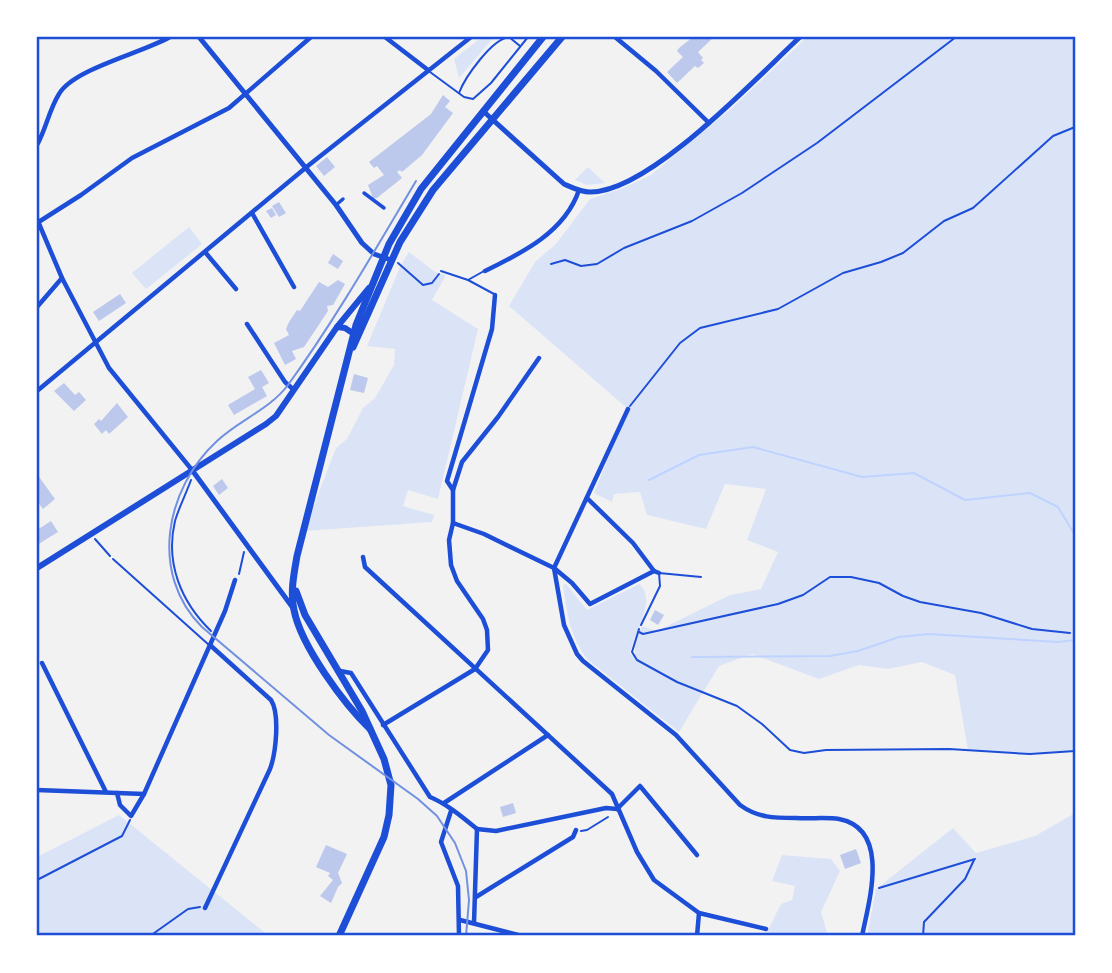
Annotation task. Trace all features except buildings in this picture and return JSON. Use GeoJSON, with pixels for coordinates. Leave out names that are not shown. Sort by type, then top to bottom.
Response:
{"type":"FeatureCollection","features":[{"type":"Feature","properties":{"kind":"main road"},"geometry":{"type":"LineString","coordinates":[[350,354],[374,301],[387,259],[421,189],[543,37]]}},
{"type":"Feature","properties":{"kind":"main road"},"geometry":{"type":"LineString","coordinates":[[37,566],[276,416],[337,327],[370,287],[433,190],[562,37]]}},
{"type":"Feature","properties":{"kind":"main road"},"geometry":{"type":"LineString","coordinates":[[370,287],[354,334],[293,580],[293,608],[307,640],[352,711],[370,729]]}},
{"type":"Feature","properties":{"kind":"main road"},"geometry":{"type":"LineString","coordinates":[[345,318],[374,301]]}},
{"type":"Feature","properties":{"kind":"main road"},"geometry":{"type":"LineString","coordinates":[[337,327],[345,328],[354,334]]}},
{"type":"Feature","properties":{"kind":"main road"},"geometry":{"type":"LineString","coordinates":[[293,580],[299,601],[313,629],[340,671],[370,729],[388,771],[391,785],[389,815],[379,849],[339,936]]}},
{"type":"Feature","properties":{"kind":"main road"},"geometry":{"type":"LineString","coordinates":[[293,608],[313,629]]}},
{"type":"Feature","properties":{"kind":"street"},"geometry":{"type":"LineString","coordinates":[[37,145],[59,93],[69,82],[155,46],[170,37]]}},
{"type":"Feature","properties":{"kind":"street"},"geometry":{"type":"LineString","coordinates":[[199,37],[335,205],[362,243],[374,254],[387,259]]}},
{"type":"Feature","properties":{"kind":"street"},"geometry":{"type":"LineString","coordinates":[[293,608],[192,470],[109,368],[62,278],[37,222],[81,195],[132,158],[229,108],[311,37]]}},
{"type":"Feature","properties":{"kind":"street"},"geometry":{"type":"LineString","coordinates":[[385,37],[428,70]]}},
{"type":"Feature","properties":{"kind":"street"},"geometry":{"type":"LineString","coordinates":[[37,391],[305,168],[471,37]]}},
{"type":"Feature","properties":{"kind":"street"},"geometry":{"type":"LineString","coordinates":[[615,37],[656,71],[709,122]]}},
{"type":"Feature","properties":{"kind":"street"},"geometry":{"type":"LineString","coordinates":[[483,111],[564,184],[579,190],[606,190],[663,160],[709,122],[800,37]]}},
{"type":"Feature","properties":{"kind":"street"},"geometry":{"type":"LineString","coordinates":[[485,271],[518,254],[559,224],[573,209],[579,190]]}},
{"type":"Feature","properties":{"kind":"street"},"geometry":{"type":"LineString","coordinates":[[364,193],[384,208]]}},
{"type":"Feature","properties":{"kind":"street"},"geometry":{"type":"LineString","coordinates":[[335,205],[343,199]]}},
{"type":"Feature","properties":{"kind":"street"},"geometry":{"type":"LineString","coordinates":[[251,214],[294,286]]}},
{"type":"Feature","properties":{"kind":"street"},"geometry":{"type":"LineString","coordinates":[[205,252],[236,289]]}},
{"type":"Feature","properties":{"kind":"street"},"geometry":{"type":"LineString","coordinates":[[37,307],[62,278]]}},
{"type":"Feature","properties":{"kind":"street"},"geometry":{"type":"LineString","coordinates":[[453,490],[447,481],[492,329],[495,295]]}},
{"type":"Feature","properties":{"kind":"street"},"geometry":{"type":"LineString","coordinates":[[247,324],[285,382],[294,390]]}},
{"type":"Feature","properties":{"kind":"street"},"geometry":{"type":"LineString","coordinates":[[383,725],[475,669],[488,650],[487,630],[476,607],[453,573],[449,548],[453,523],[453,490],[462,462],[498,417],[539,358]]}},
{"type":"Feature","properties":{"kind":"street"},"geometry":{"type":"LineString","coordinates":[[628,409],[554,568],[568,638],[577,654],[676,735],[740,805],[756,815],[840,820],[857,828],[872,848],[874,864],[862,936]]}},
{"type":"Feature","properties":{"kind":"street"},"geometry":{"type":"LineString","coordinates":[[453,523],[484,534],[554,568],[572,583],[590,604],[657,572],[633,543],[587,498]]}},
{"type":"Feature","properties":{"kind":"street"},"geometry":{"type":"LineString","coordinates":[[363,557],[365,567],[612,794],[637,852],[654,880],[699,913],[766,929]]}},
{"type":"Feature","properties":{"kind":"street"},"geometry":{"type":"LineString","coordinates":[[117,793],[120,804],[131,816],[144,794],[225,611],[235,580]]}},
{"type":"Feature","properties":{"kind":"street"},"geometry":{"type":"LineString","coordinates":[[205,908],[270,769],[275,748],[275,712],[271,699],[210,645]]}},
{"type":"Feature","properties":{"kind":"street"},"geometry":{"type":"LineString","coordinates":[[42,663],[106,792]]}},
{"type":"Feature","properties":{"kind":"street"},"geometry":{"type":"LineString","coordinates":[[340,671],[351,673],[430,797],[444,803],[477,829],[496,831],[606,808],[617,809]]}},
{"type":"Feature","properties":{"kind":"street"},"geometry":{"type":"LineString","coordinates":[[444,803],[548,735]]}},
{"type":"Feature","properties":{"kind":"street"},"geometry":{"type":"LineString","coordinates":[[617,809],[640,786],[697,855]]}},
{"type":"Feature","properties":{"kind":"street"},"geometry":{"type":"LineString","coordinates":[[37,790],[144,794]]}},
{"type":"Feature","properties":{"kind":"street"},"geometry":{"type":"LineString","coordinates":[[451,811],[441,842],[458,886],[459,936]]}},
{"type":"Feature","properties":{"kind":"street"},"geometry":{"type":"LineString","coordinates":[[474,923],[477,829]]}},
{"type":"Feature","properties":{"kind":"street"},"geometry":{"type":"LineString","coordinates":[[476,897],[573,837],[576,830]]}},
{"type":"Feature","properties":{"kind":"street"},"geometry":{"type":"LineString","coordinates":[[697,936],[699,913]]}},
{"type":"Feature","properties":{"kind":"street"},"geometry":{"type":"LineString","coordinates":[[460,920],[522,936]]}},
{"type":"Feature","properties":{"kind":"lane"},"geometry":{"type":"LineString","coordinates":[[459,93],[464,80],[499,40],[509,37],[521,47]]}},
{"type":"Feature","properties":{"kind":"lane"},"geometry":{"type":"LineString","coordinates":[[428,70],[468,99],[477,97],[528,37]]}},
{"type":"Feature","properties":{"kind":"lane"},"geometry":{"type":"LineString","coordinates":[[441,271],[468,280],[495,295]]}},
{"type":"Feature","properties":{"kind":"lane"},"geometry":{"type":"LineString","coordinates":[[468,280],[485,271]]}},
{"type":"Feature","properties":{"kind":"lane"},"geometry":{"type":"LineString","coordinates":[[113,559],[210,645]]}},
{"type":"Feature","properties":{"kind":"lane"},"geometry":{"type":"LineString","coordinates":[[641,625],[660,586],[657,572],[701,576]]}},
{"type":"Feature","properties":{"kind":"path"},"geometry":{"type":"LineString","coordinates":[[551,264],[565,260],[581,266],[597,264],[624,248],[692,220],[742,193],[817,143],[956,37]]}},
{"type":"Feature","properties":{"kind":"path"},"geometry":{"type":"LineString","coordinates":[[628,409],[680,342],[699,328],[778,309],[843,272],[903,253],[944,221],[973,208],[1053,136],[1075,127]]}},
{"type":"Feature","properties":{"kind":"path"},"geometry":{"type":"LineString","coordinates":[[387,259],[401,265],[423,285],[432,283],[441,271]]}},
{"type":"Feature","properties":{"kind":"path"},"geometry":{"type":"LineString","coordinates":[[189,486],[176,518],[173,564],[186,599],[214,634]]}},
{"type":"Feature","properties":{"kind":"path"},"geometry":{"type":"LineString","coordinates":[[90,533],[113,559]]}},
{"type":"Feature","properties":{"kind":"path"},"geometry":{"type":"LineString","coordinates":[[235,580],[246,544]]}},
{"type":"Feature","properties":{"kind":"path"},"geometry":{"type":"LineString","coordinates":[[638,632],[643,634],[778,604],[803,595],[830,577],[850,577],[879,583],[920,602],[981,613],[1031,629],[1070,633]]}},
{"type":"Feature","properties":{"kind":"path"},"geometry":{"type":"LineString","coordinates":[[641,625],[632,652],[637,660],[677,682],[737,706],[762,724],[790,750],[804,753],[826,750],[949,749],[1030,754],[1075,751]]}},
{"type":"Feature","properties":{"kind":"path"},"geometry":{"type":"LineString","coordinates":[[37,880],[122,836],[130,824],[131,816]]}},
{"type":"Feature","properties":{"kind":"path"},"geometry":{"type":"LineString","coordinates":[[576,830],[587,830],[608,817]]}},
{"type":"Feature","properties":{"kind":"path"},"geometry":{"type":"LineString","coordinates":[[871,889],[975,859],[965,879],[924,922],[923,936]]}},
{"type":"Feature","properties":{"kind":"path"},"geometry":{"type":"LineString","coordinates":[[150,936],[188,909],[205,908]]}},
{"type":"Feature","properties":{"kind":"shaded area"},"geometry":{"type":"Polygon","coordinates":[[[482,37],[494,37],[459,78],[454,59],[482,37]]]}},
{"type":"Feature","properties":{"kind":"shaded area"},"geometry":{"type":"Polygon","coordinates":[[[807,37],[1075,37],[1075,751],[1030,754],[968,750],[955,675],[922,662],[888,669],[859,665],[819,679],[752,654],[719,666],[679,732],[588,660],[573,634],[564,595],[563,585],[566,584],[587,610],[639,584],[646,598],[643,617],[630,654],[635,656],[635,642],[642,626],[657,631],[730,595],[761,589],[778,552],[747,540],[766,489],[725,484],[706,529],[647,515],[640,492],[614,494],[612,502],[594,493],[628,409],[509,306],[535,262],[556,244],[590,199],[651,175],[734,106],[807,37]]]}},
{"type":"Feature","properties":{"kind":"shaded area"},"geometry":{"type":"Polygon","coordinates":[[[588,167],[605,183],[587,185],[575,180],[588,167]]]}},
{"type":"Feature","properties":{"kind":"shaded area"},"geometry":{"type":"Polygon","coordinates":[[[189,227],[202,244],[146,289],[132,273],[189,227]]]}},
{"type":"Feature","properties":{"kind":"shaded area"},"geometry":{"type":"Polygon","coordinates":[[[409,252],[435,272],[446,275],[432,300],[478,329],[438,499],[408,490],[403,506],[434,515],[432,522],[304,531],[336,448],[347,439],[363,408],[375,398],[394,365],[395,349],[367,346],[409,252]]]}},
{"type":"Feature","properties":{"kind":"shaded area"},"geometry":{"type":"Polygon","coordinates":[[[1075,813],[1075,936],[867,936],[876,889],[953,828],[976,853],[1035,836],[1075,813]]]}},
{"type":"Feature","properties":{"kind":"shaded area"},"geometry":{"type":"Polygon","coordinates":[[[119,815],[269,936],[37,936],[37,857],[119,815]]]}},
{"type":"Feature","properties":{"kind":"shaded area"},"geometry":{"type":"Polygon","coordinates":[[[782,855],[831,859],[840,871],[821,912],[828,936],[765,936],[781,904],[792,900],[795,886],[772,881],[782,855]]]}},
{"type":"Feature","properties":{"kind":"waterway"},"geometry":{"type":"LineString","coordinates":[[649,480],[699,455],[753,447],[862,477],[914,473],[965,500],[1030,493],[1058,507],[1075,535]]}},
{"type":"Feature","properties":{"kind":"waterway"},"geometry":{"type":"LineString","coordinates":[[692,657],[830,656],[858,651],[899,637],[929,634],[1058,642],[1075,640]]}},
{"type":"Feature","properties":{"kind":"tram line"},"geometry":{"type":"LineString","coordinates":[[416,181],[370,259],[288,385],[272,401],[217,441],[199,461],[185,483],[175,507],[170,532],[170,558],[175,582],[185,606],[202,627],[329,735],[418,799],[437,816],[455,843],[466,871],[469,900],[466,936]]}}]}
